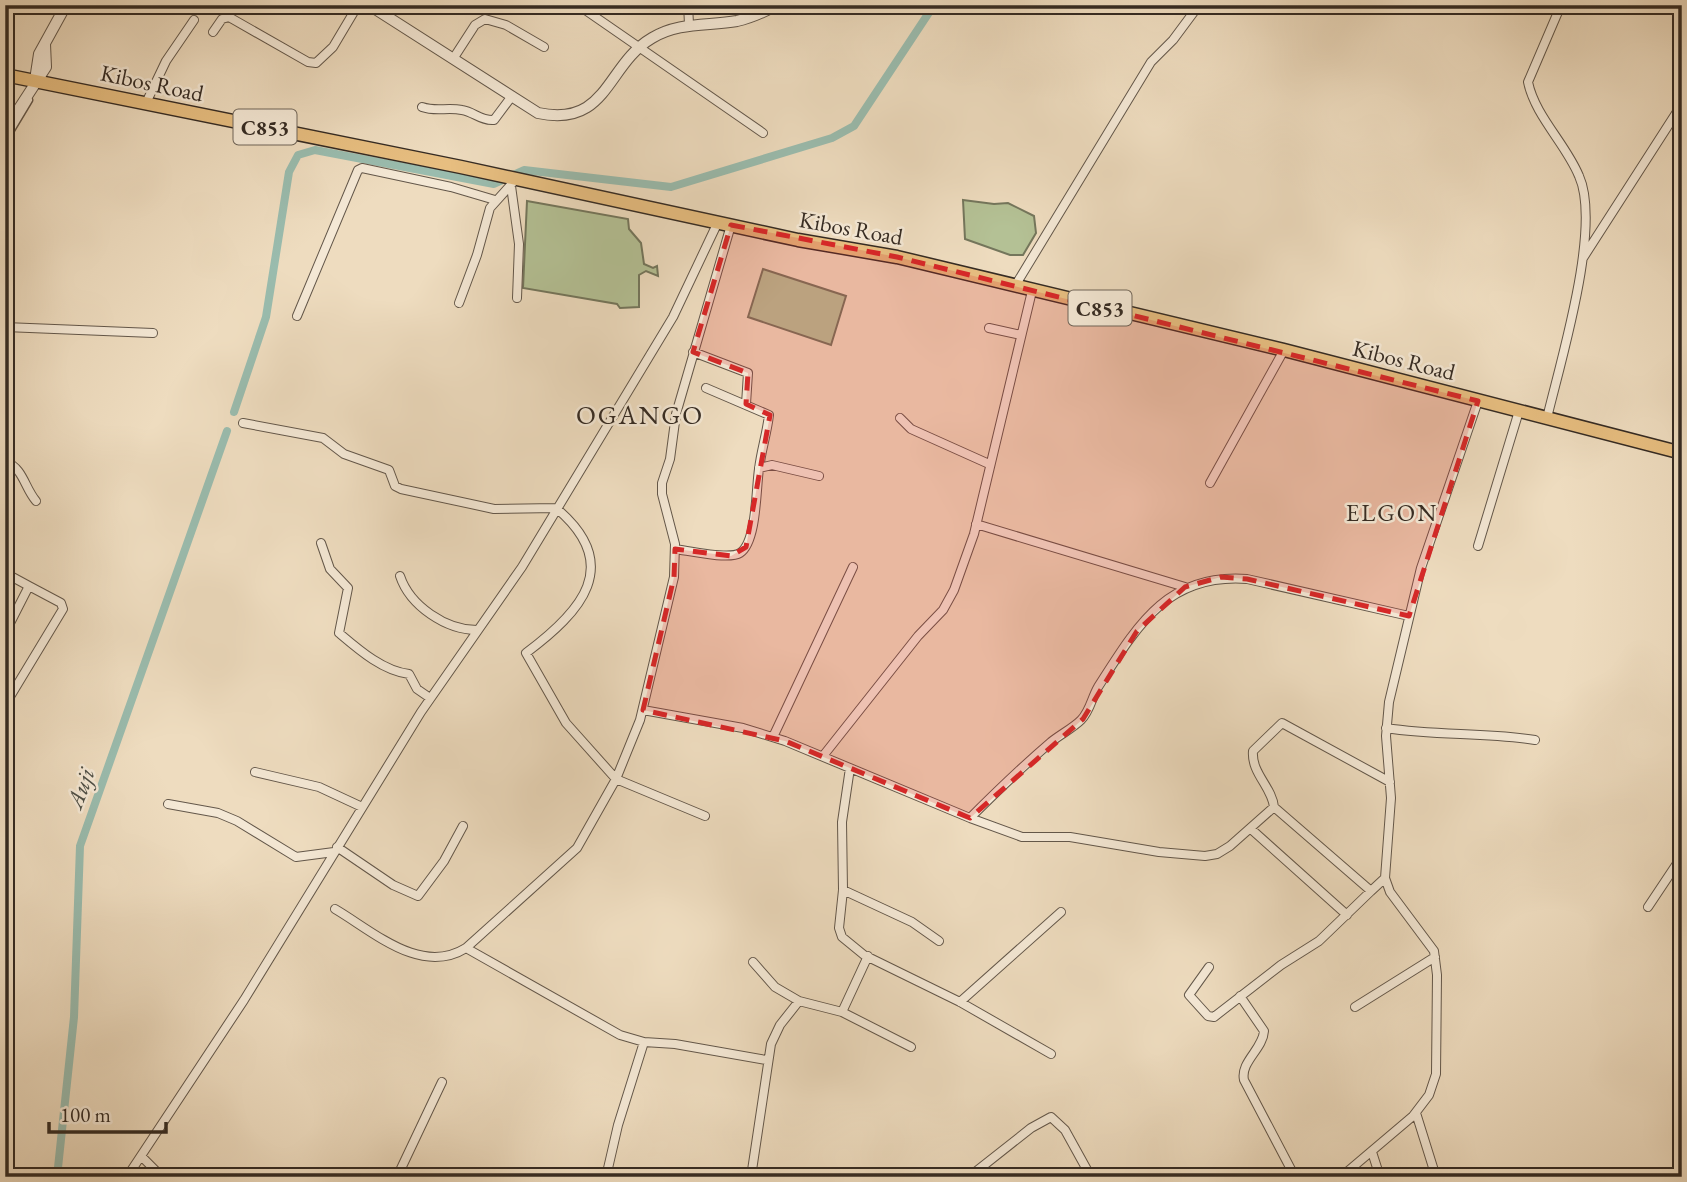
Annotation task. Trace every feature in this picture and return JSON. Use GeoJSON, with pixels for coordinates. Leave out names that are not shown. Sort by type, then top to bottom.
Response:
{"type":"FeatureCollection","features":[{"type":"Feature","properties":{"kind":"main road","name":"Kibos Road"},"geometry":{"type":"LineString","coordinates":[[5,75],[494,174],[514,181],[897,257],[1283,350],[1682,453]]}},
{"type":"Feature","properties":{"kind":"street"},"geometry":{"type":"LineString","coordinates":[[5,130],[35,80],[46,67],[45,44],[66,5]]}},
{"type":"Feature","properties":{"kind":"street"},"geometry":{"type":"LineString","coordinates":[[213,32],[222,19],[229,17],[308,62],[319,62],[333,47],[358,5]]}},
{"type":"Feature","properties":{"kind":"street"},"geometry":{"type":"LineString","coordinates":[[369,5],[538,113],[559,117],[578,113],[597,101],[640,47],[667,30],[689,24],[736,21],[756,16],[777,5]]}},
{"type":"Feature","properties":{"kind":"street"},"geometry":{"type":"LineString","coordinates":[[578,5],[763,132]]}},
{"type":"Feature","properties":{"kind":"street"},"geometry":{"type":"LineString","coordinates":[[688,5],[689,24]]}},
{"type":"Feature","properties":{"kind":"street"},"geometry":{"type":"LineString","coordinates":[[1015,286],[1151,62],[1174,40],[1199,5]]}},
{"type":"Feature","properties":{"kind":"street"},"geometry":{"type":"LineString","coordinates":[[1547,418],[1581,261],[1586,216],[1581,178],[1556,138],[1528,82],[1561,5]]}},
{"type":"Feature","properties":{"kind":"street"},"geometry":{"type":"LineString","coordinates":[[453,59],[475,26],[485,19],[506,25],[544,47]]}},
{"type":"Feature","properties":{"kind":"street"},"geometry":{"type":"LineString","coordinates":[[146,103],[166,61],[194,20]]}},
{"type":"Feature","properties":{"kind":"street"},"geometry":{"type":"LineString","coordinates":[[5,139],[37,87],[123,104]]}},
{"type":"Feature","properties":{"kind":"street"},"geometry":{"type":"LineString","coordinates":[[422,107],[433,111],[462,110],[480,118],[494,120],[512,96]]}},
{"type":"Feature","properties":{"kind":"street"},"geometry":{"type":"LineString","coordinates":[[1581,261],[1682,104]]}},
{"type":"Feature","properties":{"kind":"street"},"geometry":{"type":"LineString","coordinates":[[297,316],[358,170],[362,168],[452,187],[495,200]]}},
{"type":"Feature","properties":{"kind":"street"},"geometry":{"type":"LineString","coordinates":[[459,303],[495,200],[514,181]]}},
{"type":"Feature","properties":{"kind":"street"},"geometry":{"type":"LineString","coordinates":[[514,181],[519,244],[517,298]]}},
{"type":"Feature","properties":{"kind":"street"},"geometry":{"type":"LineString","coordinates":[[335,908],[393,944],[424,957],[443,959],[466,948],[577,848],[616,779],[643,710],[672,590],[675,549],[662,494],[662,483],[670,459],[676,414],[725,223]]}},
{"type":"Feature","properties":{"kind":"street"},"geometry":{"type":"LineString","coordinates":[[127,1177],[244,1000],[430,698],[522,567],[673,317],[725,223]]}},
{"type":"Feature","properties":{"kind":"street"},"geometry":{"type":"LineString","coordinates":[[823,756],[918,636],[943,610],[968,555],[1032,290]]}},
{"type":"Feature","properties":{"kind":"street"},"geometry":{"type":"LineString","coordinates":[[5,327],[153,333]]}},
{"type":"Feature","properties":{"kind":"street"},"geometry":{"type":"LineString","coordinates":[[989,328],[1021,335]]}},
{"type":"Feature","properties":{"kind":"street"},"geometry":{"type":"LineString","coordinates":[[1210,483],[1283,350]]}},
{"type":"Feature","properties":{"kind":"street"},"geometry":{"type":"LineString","coordinates":[[693,352],[748,373],[747,404]]}},
{"type":"Feature","properties":{"kind":"street"},"geometry":{"type":"LineString","coordinates":[[675,549],[731,556],[746,547],[751,530],[769,415],[706,388]]}},
{"type":"Feature","properties":{"kind":"street"},"geometry":{"type":"LineString","coordinates":[[1340,1177],[1416,1112],[1429,1095],[1438,1060],[1435,957],[1423,935],[1390,892],[1385,878],[1390,782],[1386,728],[1420,568],[1478,401]]}},
{"type":"Feature","properties":{"kind":"street"},"geometry":{"type":"LineString","coordinates":[[1478,546],[1519,411]]}},
{"type":"Feature","properties":{"kind":"street"},"geometry":{"type":"LineString","coordinates":[[900,418],[911,429],[989,464]]}},
{"type":"Feature","properties":{"kind":"street"},"geometry":{"type":"LineString","coordinates":[[243,423],[328,440],[344,454],[389,470],[395,486],[401,489],[494,509],[556,508],[572,521],[591,559],[590,579],[573,614],[526,653],[566,723],[616,779],[705,816]]}},
{"type":"Feature","properties":{"kind":"street"},"geometry":{"type":"LineString","coordinates":[[5,461],[15,465],[21,472],[36,501]]}},
{"type":"Feature","properties":{"kind":"street"},"geometry":{"type":"LineString","coordinates":[[759,468],[772,466],[819,475]]}},
{"type":"Feature","properties":{"kind":"street"},"geometry":{"type":"LineString","coordinates":[[976,524],[1185,587]]}},
{"type":"Feature","properties":{"kind":"street"},"geometry":{"type":"LineString","coordinates":[[321,543],[330,569],[348,588],[340,633],[377,662],[394,671],[409,674],[417,689],[430,698]]}},
{"type":"Feature","properties":{"kind":"street"},"geometry":{"type":"LineString","coordinates":[[773,737],[853,567]]}},
{"type":"Feature","properties":{"kind":"street"},"geometry":{"type":"LineString","coordinates":[[5,573],[62,604],[63,608],[5,705]]}},
{"type":"Feature","properties":{"kind":"street"},"geometry":{"type":"LineString","coordinates":[[400,576],[408,592],[439,620],[453,628],[477,630]]}},
{"type":"Feature","properties":{"kind":"street"},"geometry":{"type":"LineString","coordinates":[[970,818],[1051,742],[1083,719],[1097,688],[1137,631],[1160,604],[1185,587],[1221,577],[1247,579],[1409,615]]}},
{"type":"Feature","properties":{"kind":"street"},"geometry":{"type":"LineString","coordinates":[[5,634],[29,586]]}},
{"type":"Feature","properties":{"kind":"street"},"geometry":{"type":"LineString","coordinates":[[643,710],[773,737],[1022,837],[1070,837],[1159,852],[1205,856],[1217,854],[1251,830],[1274,807]]}},
{"type":"Feature","properties":{"kind":"street"},"geometry":{"type":"LineString","coordinates":[[1371,891],[1274,807],[1252,757],[1255,747],[1279,723],[1390,782]]}},
{"type":"Feature","properties":{"kind":"street"},"geometry":{"type":"LineString","coordinates":[[1386,728],[1426,735],[1462,732],[1535,740]]}},
{"type":"Feature","properties":{"kind":"street"},"geometry":{"type":"LineString","coordinates":[[850,768],[842,822],[843,890],[839,933],[847,943],[868,956],[960,1002],[1051,1054]]}},
{"type":"Feature","properties":{"kind":"street"},"geometry":{"type":"LineString","coordinates":[[255,772],[319,787],[362,807]]}},
{"type":"Feature","properties":{"kind":"street"},"geometry":{"type":"LineString","coordinates":[[168,804],[218,813],[237,821],[296,857],[336,850],[393,885],[418,896],[444,861],[463,826]]}},
{"type":"Feature","properties":{"kind":"street"},"geometry":{"type":"LineString","coordinates":[[1251,830],[1347,915]]}},
{"type":"Feature","properties":{"kind":"street"},"geometry":{"type":"LineString","coordinates":[[1648,907],[1682,856]]}},
{"type":"Feature","properties":{"kind":"street"},"geometry":{"type":"LineString","coordinates":[[1209,967],[1189,995],[1208,1016],[1219,1016],[1240,996],[1319,941],[1385,878]]}},
{"type":"Feature","properties":{"kind":"street"},"geometry":{"type":"LineString","coordinates":[[843,890],[912,922],[939,941]]}},
{"type":"Feature","properties":{"kind":"street"},"geometry":{"type":"LineString","coordinates":[[960,1002],[1061,912]]}},
{"type":"Feature","properties":{"kind":"street"},"geometry":{"type":"LineString","coordinates":[[466,948],[620,1035],[644,1042],[675,1044],[766,1060]]}},
{"type":"Feature","properties":{"kind":"street"},"geometry":{"type":"LineString","coordinates":[[842,1012],[868,956]]}},
{"type":"Feature","properties":{"kind":"street"},"geometry":{"type":"LineString","coordinates":[[1355,1007],[1435,957]]}},
{"type":"Feature","properties":{"kind":"street"},"geometry":{"type":"LineString","coordinates":[[753,962],[775,986],[799,1000],[842,1012],[911,1047]]}},
{"type":"Feature","properties":{"kind":"street"},"geometry":{"type":"LineString","coordinates":[[1240,996],[1264,1031],[1256,1052],[1244,1068],[1244,1080],[1295,1177]]}},
{"type":"Feature","properties":{"kind":"street"},"geometry":{"type":"LineString","coordinates":[[751,1177],[766,1085],[766,1060],[780,1025],[799,1000]]}},
{"type":"Feature","properties":{"kind":"street"},"geometry":{"type":"LineString","coordinates":[[606,1177],[618,1125],[644,1042]]}},
{"type":"Feature","properties":{"kind":"street"},"geometry":{"type":"LineString","coordinates":[[397,1177],[442,1082]]}},
{"type":"Feature","properties":{"kind":"street"},"geometry":{"type":"LineString","coordinates":[[1416,1112],[1436,1177]]}},
{"type":"Feature","properties":{"kind":"street"},"geometry":{"type":"LineString","coordinates":[[969,1177],[1031,1128],[1051,1117],[1065,1130],[1091,1177]]}},
{"type":"Feature","properties":{"kind":"street"},"geometry":{"type":"LineString","coordinates":[[1372,1152],[1380,1177]]}},
{"type":"Feature","properties":{"kind":"street"},"geometry":{"type":"LineString","coordinates":[[141,1156],[162,1177]]}},
{"type":"Feature","properties":{"kind":"highlighted area"},"geometry":{"type":"Polygon","coordinates":[[[731,225],[897,257],[1478,401],[1409,616],[1247,579],[1221,577],[1185,587],[1137,631],[1083,719],[970,818],[785,741],[643,710],[674,577],[675,549],[731,556],[746,547],[770,415],[746,404],[748,373],[693,352],[731,225]]]}},
{"type":"Feature","properties":{"kind":"green space"},"geometry":{"type":"Polygon","coordinates":[[[963,200],[1008,203],[1034,216],[1036,233],[1023,255],[1010,255],[965,239],[963,200]]]}},
{"type":"Feature","properties":{"kind":"green space"},"geometry":{"type":"Polygon","coordinates":[[[527,201],[628,219],[629,229],[641,243],[644,264],[653,268],[657,266],[658,276],[646,271],[639,275],[639,307],[620,308],[617,304],[523,288],[527,201]]]}},
{"type":"Feature","properties":{"kind":"green space"},"geometry":{"type":"Polygon","coordinates":[[[763,269],[846,296],[831,345],[748,317],[763,269]]]}},
{"type":"Feature","properties":{"kind":"waterway"},"geometry":{"type":"LineString","coordinates":[[234,412],[266,317],[289,172],[298,155],[315,150],[494,184],[524,170],[671,187],[832,138],[854,126],[934,5]]}},
{"type":"Feature","properties":{"kind":"waterway","name":"Auji"},"geometry":{"type":"LineString","coordinates":[[57,1177],[74,1017],[80,846],[227,431]]}},
{"type":"Feature","properties":{"kind":"district","name":"OGANGO"},"geometry":{"type":"Point","coordinates":[640,415]}},
{"type":"Feature","properties":{"kind":"district","name":"ELGON"},"geometry":{"type":"Point","coordinates":[1392,512]}}]}
